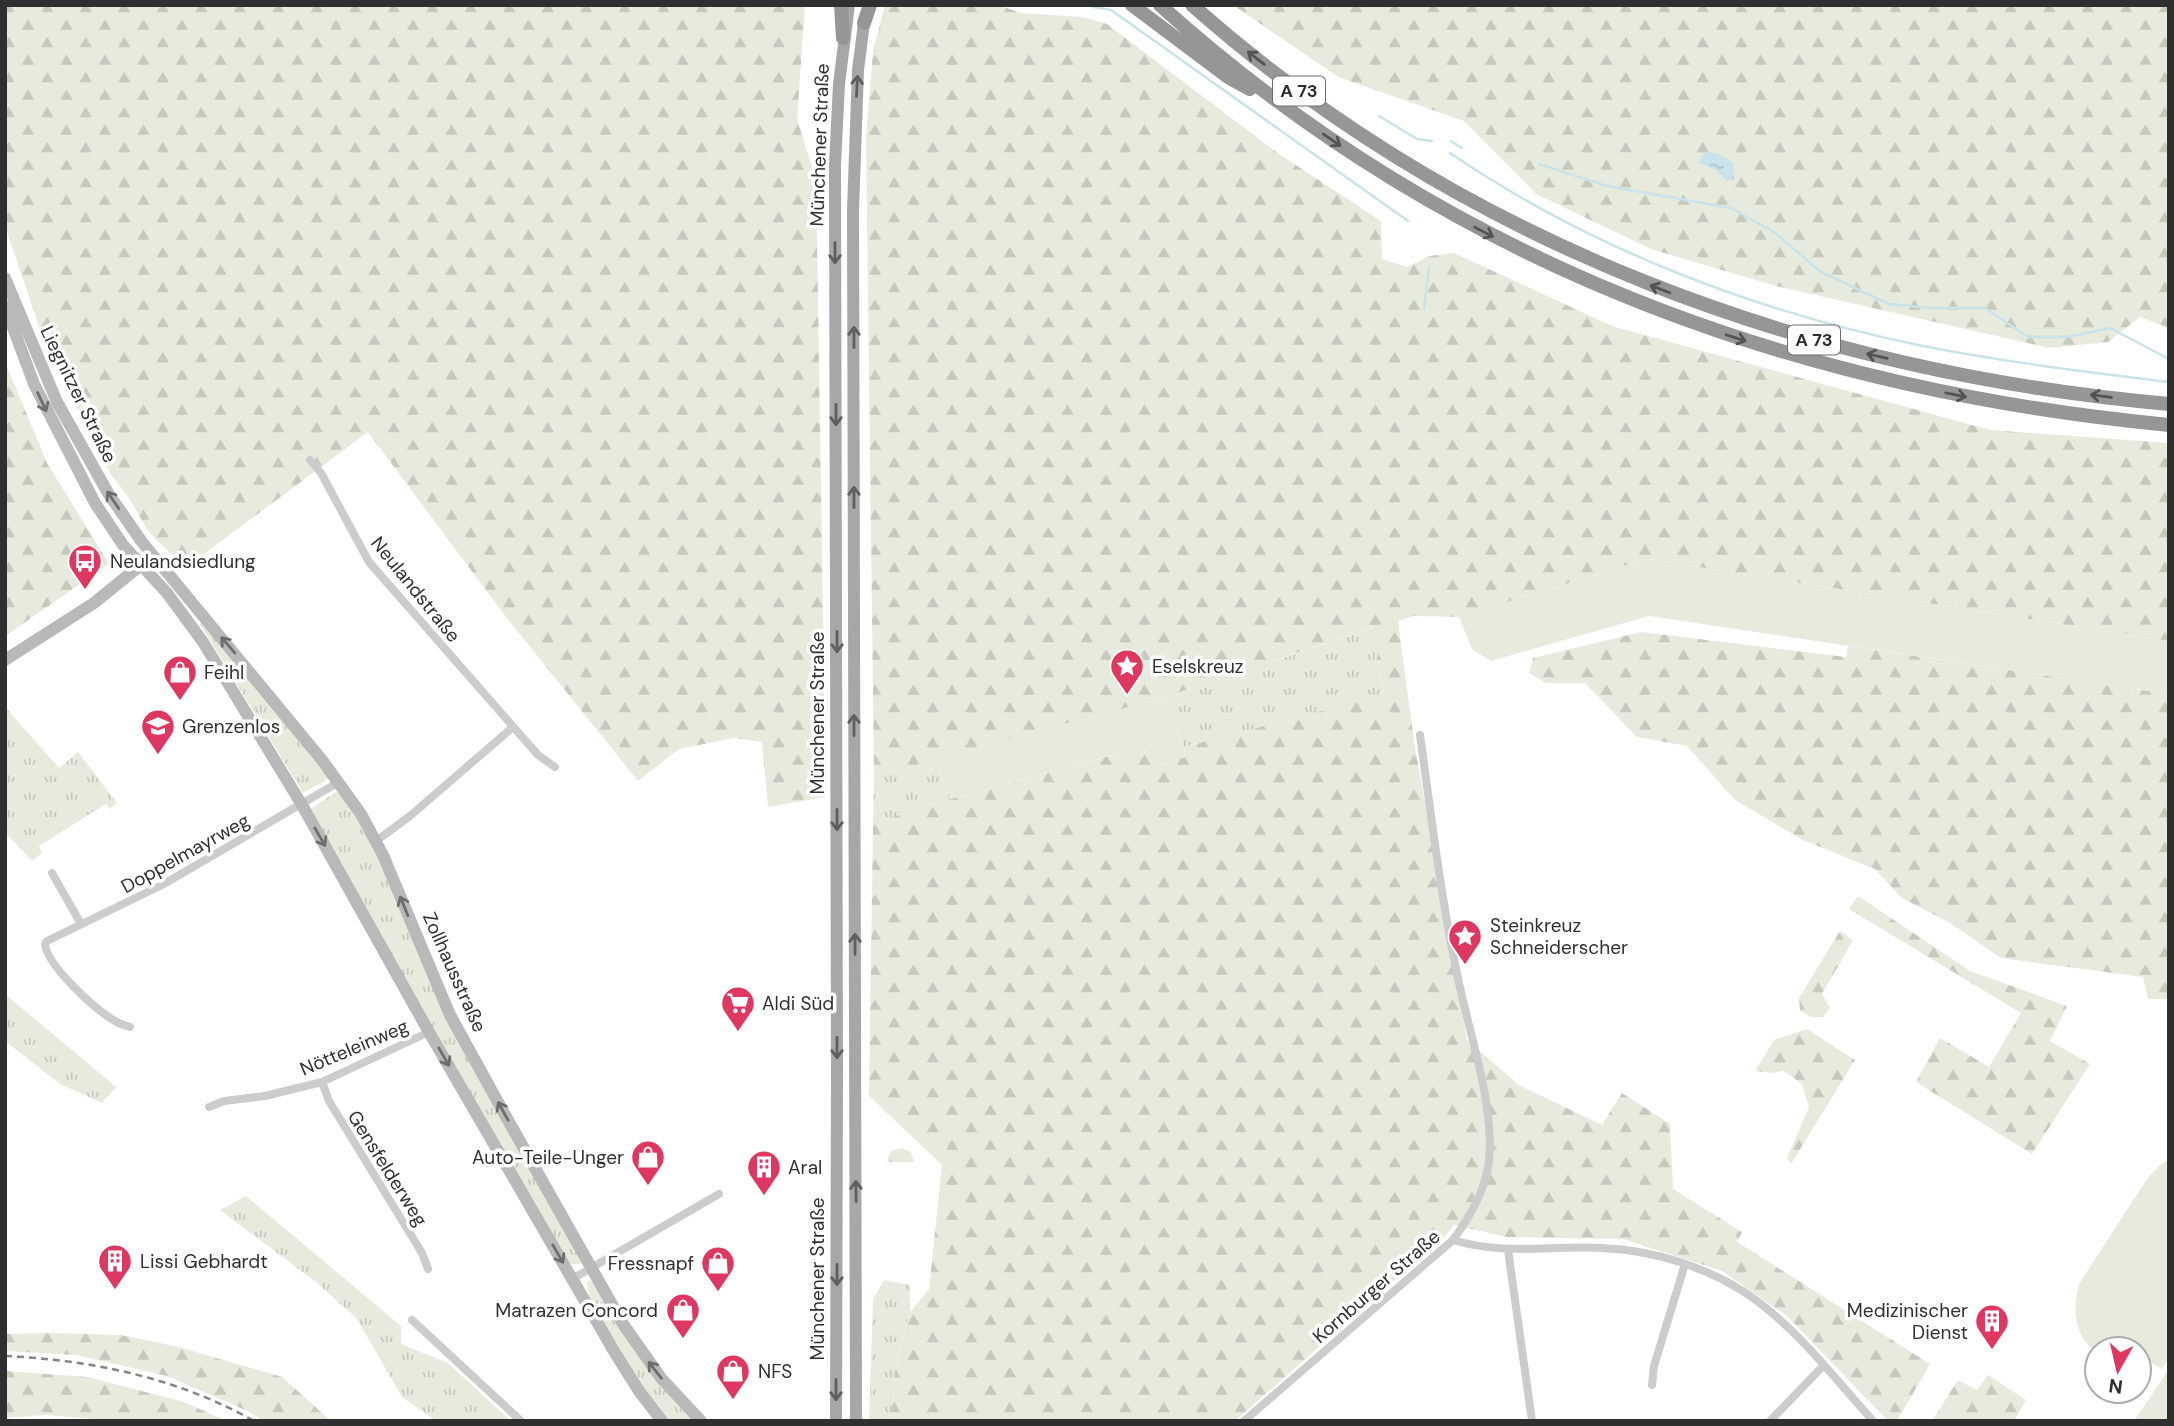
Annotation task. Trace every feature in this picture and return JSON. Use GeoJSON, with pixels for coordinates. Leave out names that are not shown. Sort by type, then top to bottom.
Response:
{"type":"FeatureCollection","features":[{"type":"Feature","properties":{"kind":"highway"},"geometry":{"type":"LineString","coordinates":[[841,5],[843,38]]}},
{"type":"Feature","properties":{"kind":"highway"},"geometry":{"type":"LineString","coordinates":[[864,23],[868,5]]}},
{"type":"Feature","properties":{"kind":"highway"},"geometry":{"type":"LineString","coordinates":[[1132,5],[1228,77],[1293,113]]}},
{"type":"Feature","properties":{"kind":"highway","name":"A 73"},"geometry":{"type":"LineString","coordinates":[[1160,5],[1214,52],[1293,113],[1350,152],[1427,200],[1523,252],[1609,291],[1688,322],[1766,348],[1852,372],[1953,394],[2063,412],[2169,425]]}},
{"type":"Feature","properties":{"kind":"highway","name":"A 73"},"geometry":{"type":"LineString","coordinates":[[1192,5],[1309,99],[1434,180],[1513,223],[1606,267],[1708,307],[1784,332],[1892,360],[1977,377],[2169,404]]}},
{"type":"Feature","properties":{"kind":"highway"},"geometry":{"type":"LineString","coordinates":[[1198,5],[1210,22]]}},
{"type":"Feature","properties":{"kind":"main road","name":"Münchener Straße"},"geometry":{"type":"LineString","coordinates":[[835,1421],[835,165],[838,92],[849,5]]}},
{"type":"Feature","properties":{"kind":"main road","name":"Münchener Straße"},"geometry":{"type":"LineString","coordinates":[[856,1421],[853,210],[855,115],[864,23]]}},
{"type":"Feature","properties":{"kind":"main road","name":"Liegnitzer Straße"},"geometry":{"type":"LineString","coordinates":[[5,278],[17,339],[52,392],[88,461],[122,515],[153,555]]}},
{"type":"Feature","properties":{"kind":"main road","name":"Liegnitzer Straße"},"geometry":{"type":"LineString","coordinates":[[5,306],[43,405],[89,493],[111,529],[141,565]]}},
{"type":"Feature","properties":{"kind":"main road"},"geometry":{"type":"LineString","coordinates":[[5,660],[120,584],[153,555]]}},
{"type":"Feature","properties":{"kind":"main road","name":"Zollhausstraße"},"geometry":{"type":"LineString","coordinates":[[153,555],[196,618],[429,1032],[572,1279],[633,1381],[662,1421]]}},
{"type":"Feature","properties":{"kind":"main road","name":"Zollhausstraße"},"geometry":{"type":"LineString","coordinates":[[141,565],[255,677],[339,782],[376,841],[450,1015],[591,1267],[645,1357],[671,1390],[701,1421]]}},
{"type":"Feature","properties":{"kind":"street","name":"Neulandstraße"},"geometry":{"type":"LineString","coordinates":[[310,460],[321,473],[369,562],[538,755],[555,767]]}},
{"type":"Feature","properties":{"kind":"street"},"geometry":{"type":"LineString","coordinates":[[376,841],[410,816],[513,727]]}},
{"type":"Feature","properties":{"kind":"street","name":"Kornburger Straße"},"geometry":{"type":"LineString","coordinates":[[1244,1421],[1453,1240],[1471,1214],[1481,1193],[1490,1142],[1479,1066],[1461,992],[1447,915],[1420,735]]}},
{"type":"Feature","properties":{"kind":"street","name":"Doppelmayrweg"},"geometry":{"type":"LineString","coordinates":[[130,1027],[116,1023],[70,984],[46,953],[47,941],[162,885],[339,782]]}},
{"type":"Feature","properties":{"kind":"street"},"geometry":{"type":"LineString","coordinates":[[52,873],[81,924]]}},
{"type":"Feature","properties":{"kind":"street","name":"Nötteleinweg"},"geometry":{"type":"LineString","coordinates":[[209,1107],[224,1101],[265,1096],[322,1082],[429,1032]]}},
{"type":"Feature","properties":{"kind":"street","name":"Gensfelderweg"},"geometry":{"type":"LineString","coordinates":[[322,1082],[329,1101],[422,1253],[428,1269]]}},
{"type":"Feature","properties":{"kind":"street"},"geometry":{"type":"LineString","coordinates":[[572,1279],[719,1194]]}},
{"type":"Feature","properties":{"kind":"street"},"geometry":{"type":"LineString","coordinates":[[1453,1240],[1508,1250],[1610,1248],[1642,1252],[1685,1264],[1753,1297],[1786,1325],[1873,1421]]}},
{"type":"Feature","properties":{"kind":"street"},"geometry":{"type":"LineString","coordinates":[[1508,1250],[1532,1421]]}},
{"type":"Feature","properties":{"kind":"street"},"geometry":{"type":"LineString","coordinates":[[1651,1385],[1654,1366],[1685,1264]]}},
{"type":"Feature","properties":{"kind":"street"},"geometry":{"type":"LineString","coordinates":[[412,1320],[521,1421]]}},
{"type":"Feature","properties":{"kind":"street"},"geometry":{"type":"LineString","coordinates":[[1770,1421],[1823,1366]]}},
{"type":"Feature","properties":{"kind":"green space"},"geometry":{"type":"Polygon","coordinates":[[[5,5],[805,5],[797,119],[816,180],[826,797],[768,807],[762,742],[734,738],[679,749],[638,781],[503,613],[368,432],[185,568],[148,531],[129,498],[110,473],[66,386],[65,381],[74,377],[73,369],[62,370],[56,366],[44,341],[5,226],[5,5]]]}},
{"type":"Feature","properties":{"kind":"green space"},"geometry":{"type":"Polygon","coordinates":[[[885,5],[999,5],[1021,13],[1083,17],[1107,24],[1279,154],[1381,221],[1382,259],[1407,267],[1429,256],[1454,253],[1612,326],[1990,430],[2169,443],[2169,641],[1647,559],[1459,617],[1414,616],[1398,621],[1414,741],[1467,1040],[1519,1085],[1602,1125],[1622,1093],[1670,1124],[1673,1189],[1742,1232],[1737,1242],[1930,1364],[1897,1421],[1888,1421],[1787,1316],[1722,1271],[1623,1239],[1507,1237],[1454,1225],[1446,1235],[1235,1421],[890,1421],[896,1363],[910,1312],[929,1289],[942,1165],[869,1096],[873,823],[950,799],[1135,749],[1154,755],[1157,765],[1185,757],[1184,747],[1383,695],[1374,627],[1159,699],[874,776],[866,137],[873,51],[885,5]]]}},
{"type":"Feature","properties":{"kind":"green space"},"geometry":{"type":"Polygon","coordinates":[[[1233,5],[2169,5],[2169,328],[2140,317],[2108,342],[2050,348],[1776,286],[1651,249],[1536,194],[1464,121],[1338,77],[1233,5]]]}},
{"type":"Feature","properties":{"kind":"green space"},"geometry":{"type":"Polygon","coordinates":[[[5,362],[47,463],[109,564],[5,636],[5,362]]]}},
{"type":"Feature","properties":{"kind":"green space"},"geometry":{"type":"Polygon","coordinates":[[[1647,559],[2169,641],[2169,694],[1649,616],[1491,661],[1472,649],[1459,617],[1647,559]]]}},
{"type":"Feature","properties":{"kind":"green space"},"geometry":{"type":"Polygon","coordinates":[[[202,622],[330,778],[303,793],[200,624],[202,622]]]}},
{"type":"Feature","properties":{"kind":"green space"},"geometry":{"type":"Polygon","coordinates":[[[1375,627],[1383,696],[1184,747],[1159,699],[1375,627]]]}},
{"type":"Feature","properties":{"kind":"green space"},"geometry":{"type":"Polygon","coordinates":[[[1641,632],[1846,657],[1848,646],[2169,694],[2169,999],[2148,999],[2143,977],[2001,958],[1950,923],[1902,898],[1875,869],[1803,840],[1735,800],[1687,746],[1637,737],[1585,683],[1546,683],[1529,673],[1533,658],[1641,632]]]}},
{"type":"Feature","properties":{"kind":"green space"},"geometry":{"type":"Polygon","coordinates":[[[1159,699],[1184,747],[1185,757],[1157,765],[1154,755],[1147,757],[1146,751],[1136,754],[1134,749],[950,799],[936,758],[1159,699]]]}},
{"type":"Feature","properties":{"kind":"green space"},"geometry":{"type":"Polygon","coordinates":[[[6,708],[59,768],[78,752],[117,803],[110,809],[106,804],[39,846],[42,853],[32,861],[5,832],[6,708]]]}},
{"type":"Feature","properties":{"kind":"green space"},"geometry":{"type":"Polygon","coordinates":[[[936,758],[950,799],[873,823],[874,776],[936,758]]]}},
{"type":"Feature","properties":{"kind":"green space"},"geometry":{"type":"Polygon","coordinates":[[[337,791],[358,811],[436,987],[583,1262],[580,1264],[571,1264],[565,1258],[309,810],[337,791]]]}},
{"type":"Feature","properties":{"kind":"green space"},"geometry":{"type":"Polygon","coordinates":[[[1858,896],[1970,971],[2067,1006],[2050,1041],[2090,1064],[2032,1154],[1916,1082],[1940,1038],[1989,1067],[2021,1013],[1849,909],[1858,896]]]}},
{"type":"Feature","properties":{"kind":"green space"},"geometry":{"type":"Polygon","coordinates":[[[1840,931],[1853,940],[1822,994],[1830,1008],[1823,1017],[1811,1017],[1800,1011],[1799,998],[1840,931]]]}},
{"type":"Feature","properties":{"kind":"green space"},"geometry":{"type":"Polygon","coordinates":[[[5,994],[116,1087],[102,1103],[60,1084],[5,1041],[5,994]]]}},
{"type":"Feature","properties":{"kind":"green space"},"geometry":{"type":"Polygon","coordinates":[[[1807,1029],[1855,1060],[1791,1164],[1787,1158],[1809,1107],[1802,1084],[1784,1071],[1755,1071],[1774,1040],[1807,1029]]]}},
{"type":"Feature","properties":{"kind":"green space"},"geometry":{"type":"Polygon","coordinates":[[[902,1148],[911,1152],[914,1162],[887,1162],[891,1151],[902,1148]]]}},
{"type":"Feature","properties":{"kind":"green space"},"geometry":{"type":"Polygon","coordinates":[[[2169,1160],[2169,1358],[2162,1369],[2153,1364],[2153,1335],[2083,1336],[2076,1312],[2079,1284],[2147,1179],[2161,1164],[2169,1160]]]}},
{"type":"Feature","properties":{"kind":"green space"},"geometry":{"type":"Polygon","coordinates":[[[246,1196],[401,1326],[401,1344],[448,1363],[511,1421],[436,1421],[402,1397],[357,1319],[316,1282],[220,1210],[246,1196]]]}},
{"type":"Feature","properties":{"kind":"green space"},"geometry":{"type":"Polygon","coordinates":[[[884,1280],[910,1285],[910,1312],[896,1363],[890,1421],[869,1421],[873,1299],[884,1280]]]}},
{"type":"Feature","properties":{"kind":"green space"},"geometry":{"type":"Polygon","coordinates":[[[587,1282],[596,1283],[697,1421],[669,1421],[657,1407],[626,1361],[589,1296],[587,1282]]]}},
{"type":"Feature","properties":{"kind":"green space"},"geometry":{"type":"Polygon","coordinates":[[[5,1334],[121,1335],[179,1347],[282,1377],[331,1421],[264,1421],[167,1376],[76,1355],[5,1351],[5,1334]]]}},
{"type":"Feature","properties":{"kind":"green space"},"geometry":{"type":"Polygon","coordinates":[[[2169,1369],[2169,1421],[2134,1421],[2145,1405],[2153,1405],[2153,1393],[2169,1369]]]}},
{"type":"Feature","properties":{"kind":"green space"},"geometry":{"type":"Polygon","coordinates":[[[5,1371],[88,1377],[184,1402],[227,1421],[117,1421],[46,1415],[5,1418],[5,1371]]]}},
{"type":"Feature","properties":{"kind":"green space"},"geometry":{"type":"Polygon","coordinates":[[[1988,1375],[2026,1400],[2014,1421],[1932,1421],[1958,1380],[1977,1390],[1988,1375]]]}},
{"type":"Feature","properties":{"kind":"water"},"geometry":{"type":"Polygon","coordinates":[[[1706,151],[1719,154],[1733,163],[1734,179],[1727,181],[1714,169],[1698,163],[1706,151]]]}},
{"type":"Feature","properties":{"kind":"waterway"},"geometry":{"type":"LineString","coordinates":[[1093,7],[1111,10],[1408,221]]}},
{"type":"Feature","properties":{"kind":"waterway"},"geometry":{"type":"LineString","coordinates":[[1379,116],[1417,139],[1432,141]]}},
{"type":"Feature","properties":{"kind":"waterway"},"geometry":{"type":"LineString","coordinates":[[1451,141],[1462,148]]}},
{"type":"Feature","properties":{"kind":"waterway"},"geometry":{"type":"LineString","coordinates":[[1450,153],[1560,219],[1618,247],[1677,273],[1798,315],[1953,352],[2169,382]]}},
{"type":"Feature","properties":{"kind":"waterway"},"geometry":{"type":"LineString","coordinates":[[1539,164],[1607,186],[1731,208],[1774,232],[1821,272],[1889,304],[1932,308],[1985,308],[2028,337],[2068,337],[2110,328],[2169,359]]}},
{"type":"Feature","properties":{"kind":"waterway"},"geometry":{"type":"LineString","coordinates":[[1424,309],[1429,267]]}},
{"type":"Feature","properties":{"kind":"railway"},"geometry":{"type":"LineString","coordinates":[[5,1356],[70,1362],[134,1374],[195,1393],[254,1421]]}},
{"type":"Feature","properties":{"kind":"place","name":"Neulandsiedlung"},"geometry":{"type":"Point","coordinates":[85,591]}},
{"type":"Feature","properties":{"kind":"place","name":"Eselskreuz"},"geometry":{"type":"Point","coordinates":[1127,696]}},
{"type":"Feature","properties":{"kind":"place","name":"Feihl"},"geometry":{"type":"Point","coordinates":[180,702]}},
{"type":"Feature","properties":{"kind":"place","name":"Grenzenlos"},"geometry":{"type":"Point","coordinates":[158,756]}},
{"type":"Feature","properties":{"kind":"place","name":"Steinkreuz Schneiderscher"},"geometry":{"type":"Point","coordinates":[1465,966]}},
{"type":"Feature","properties":{"kind":"place","name":"Aldi Süd"},"geometry":{"type":"Point","coordinates":[738,1033]}},
{"type":"Feature","properties":{"kind":"place","name":"Auto-Teile-Unger"},"geometry":{"type":"Point","coordinates":[648,1187]}},
{"type":"Feature","properties":{"kind":"place","name":"Aral"},"geometry":{"type":"Point","coordinates":[764,1197]}},
{"type":"Feature","properties":{"kind":"place","name":"Lissi Gebhardt"},"geometry":{"type":"Point","coordinates":[115,1291]}},
{"type":"Feature","properties":{"kind":"place","name":"Fressnapf"},"geometry":{"type":"Point","coordinates":[718,1293]}},
{"type":"Feature","properties":{"kind":"place","name":"Matrazen Concord"},"geometry":{"type":"Point","coordinates":[683,1340]}},
{"type":"Feature","properties":{"kind":"place","name":"Medizinischer Dienst"},"geometry":{"type":"Point","coordinates":[1992,1351]}},
{"type":"Feature","properties":{"kind":"place","name":"NFS"},"geometry":{"type":"Point","coordinates":[733,1401]}}]}
